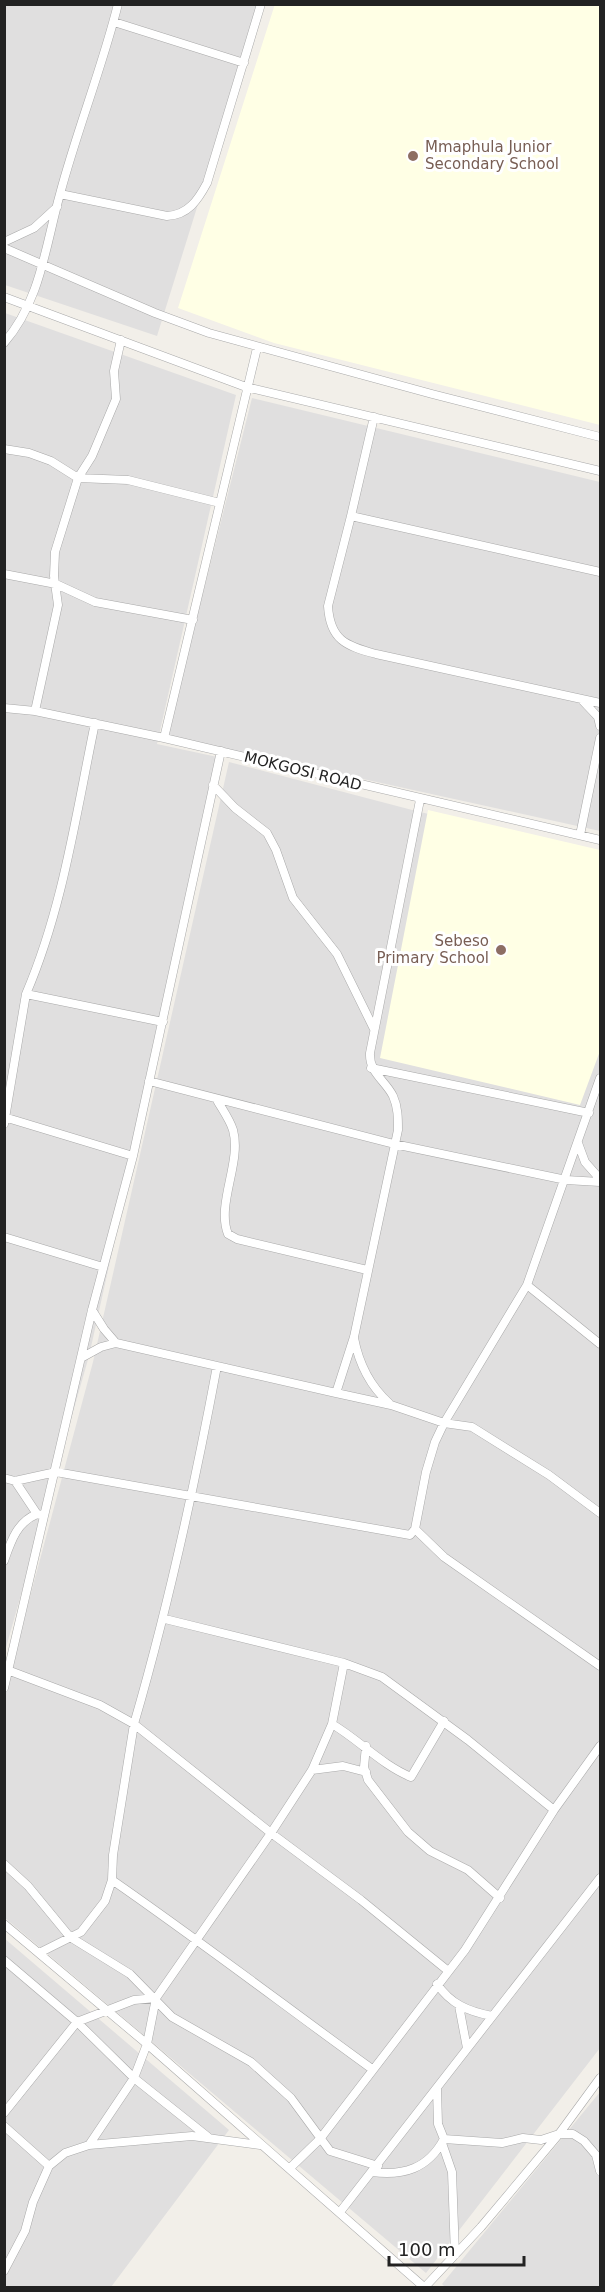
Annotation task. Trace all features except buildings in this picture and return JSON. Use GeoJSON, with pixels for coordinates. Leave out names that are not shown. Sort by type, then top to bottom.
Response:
{"type":"FeatureCollection","features":[{"type":"Feature","properties":{"kind":"street"},"geometry":{"type":"LineString","coordinates":[[4,343],[19,326],[45,263],[60,194],[118,4]]}},
{"type":"Feature","properties":{"kind":"street"},"geometry":{"type":"LineString","coordinates":[[60,194],[167,216],[175,215],[192,206],[207,183],[261,4]]}},
{"type":"Feature","properties":{"kind":"street"},"geometry":{"type":"LineString","coordinates":[[114,21],[244,63]]}},
{"type":"Feature","properties":{"kind":"street"},"geometry":{"type":"LineString","coordinates":[[4,242],[34,228],[57,207]]}},
{"type":"Feature","properties":{"kind":"street"},"geometry":{"type":"LineString","coordinates":[[4,248],[45,263],[155,313],[257,348],[600,437]]}},
{"type":"Feature","properties":{"kind":"street"},"geometry":{"type":"LineString","coordinates":[[4,297],[246,387],[600,471]]}},
{"type":"Feature","properties":{"kind":"street"},"geometry":{"type":"LineString","coordinates":[[35,711],[58,604],[55,552],[78,478],[92,456],[116,399],[114,371],[121,340]]}},
{"type":"Feature","properties":{"kind":"street"},"geometry":{"type":"LineString","coordinates":[[164,738],[257,348]]}},
{"type":"Feature","properties":{"kind":"street"},"geometry":{"type":"LineString","coordinates":[[374,417],[328,606],[329,620],[340,640],[352,648],[376,654],[427,663],[487,680],[600,703]]}},
{"type":"Feature","properties":{"kind":"street"},"geometry":{"type":"LineString","coordinates":[[4,448],[29,453],[51,461],[78,478],[128,480],[220,503]]}},
{"type":"Feature","properties":{"kind":"street"},"geometry":{"type":"LineString","coordinates":[[351,516],[600,572]]}},
{"type":"Feature","properties":{"kind":"street"},"geometry":{"type":"LineString","coordinates":[[4,574],[56,584],[95,602],[193,620]]}},
{"type":"Feature","properties":{"kind":"street"},"geometry":{"type":"LineString","coordinates":[[581,699],[598,717],[600,726]]}},
{"type":"Feature","properties":{"kind":"street","name":"MOKGOSI ROAD"},"geometry":{"type":"LineString","coordinates":[[4,708],[35,711],[164,738],[420,800],[600,840]]}},
{"type":"Feature","properties":{"kind":"street"},"geometry":{"type":"LineString","coordinates":[[96,723],[61,888],[48,937],[26,994],[5,1120],[133,1156]]}},
{"type":"Feature","properties":{"kind":"street"},"geometry":{"type":"LineString","coordinates":[[580,835],[600,738]]}},
{"type":"Feature","properties":{"kind":"street"},"geometry":{"type":"LineString","coordinates":[[4,1688],[10,1671],[40,1515],[56,1472],[92,1310],[133,1156],[221,751]]}},
{"type":"Feature","properties":{"kind":"street"},"geometry":{"type":"LineString","coordinates":[[213,785],[235,808],[267,833],[276,850],[293,898],[337,954],[374,1029]]}},
{"type":"Feature","properties":{"kind":"street"},"geometry":{"type":"LineString","coordinates":[[336,1393],[354,1337],[394,1144],[398,1111],[393,1096],[371,1068],[370,1053],[420,800]]}},
{"type":"Feature","properties":{"kind":"street"},"geometry":{"type":"LineString","coordinates":[[26,994],[163,1022]]}},
{"type":"Feature","properties":{"kind":"street"},"geometry":{"type":"LineString","coordinates":[[371,1068],[589,1113]]}},
{"type":"Feature","properties":{"kind":"street"},"geometry":{"type":"LineString","coordinates":[[4,1478],[15,1481],[56,1472],[410,1535],[415,1528],[426,1472],[444,1423],[527,1285],[578,1142],[597,1098],[600,1078]]}},
{"type":"Feature","properties":{"kind":"street"},"geometry":{"type":"LineString","coordinates":[[149,1081],[394,1144],[566,1180],[600,1181]]}},
{"type":"Feature","properties":{"kind":"street"},"geometry":{"type":"LineString","coordinates":[[217,1100],[233,1128],[234,1142],[225,1217],[228,1234],[237,1239],[367,1270]]}},
{"type":"Feature","properties":{"kind":"street"},"geometry":{"type":"LineString","coordinates":[[578,1142],[585,1162],[600,1181]]}},
{"type":"Feature","properties":{"kind":"street"},"geometry":{"type":"LineString","coordinates":[[4,1237],[103,1267]]}},
{"type":"Feature","properties":{"kind":"street"},"geometry":{"type":"LineString","coordinates":[[527,1285],[600,1344]]}},
{"type":"Feature","properties":{"kind":"street"},"geometry":{"type":"LineString","coordinates":[[92,1310],[116,1343]]}},
{"type":"Feature","properties":{"kind":"street"},"geometry":{"type":"LineString","coordinates":[[354,1337],[357,1354],[368,1378],[376,1392],[391,1404]]}},
{"type":"Feature","properties":{"kind":"street"},"geometry":{"type":"LineString","coordinates":[[81,1358],[101,1347],[116,1343],[391,1404],[444,1423],[472,1427],[549,1475],[600,1514]]}},
{"type":"Feature","properties":{"kind":"street"},"geometry":{"type":"LineString","coordinates":[[39,1953],[81,1932],[105,1901],[112,1880],[113,1855],[134,1724],[165,1619],[193,1497],[217,1366]]}},
{"type":"Feature","properties":{"kind":"street"},"geometry":{"type":"LineString","coordinates":[[15,1481],[40,1515]]}},
{"type":"Feature","properties":{"kind":"street"},"geometry":{"type":"LineString","coordinates":[[4,1561],[24,1519],[40,1515]]}},
{"type":"Feature","properties":{"kind":"street"},"geometry":{"type":"LineString","coordinates":[[415,1528],[444,1557],[600,1666]]}},
{"type":"Feature","properties":{"kind":"street"},"geometry":{"type":"LineString","coordinates":[[165,1619],[344,1663],[382,1677],[444,1721],[554,1810]]}},
{"type":"Feature","properties":{"kind":"street"},"geometry":{"type":"LineString","coordinates":[[89,2145],[134,2078],[147,2044],[156,1998],[312,1770],[332,1724],[344,1663]]}},
{"type":"Feature","properties":{"kind":"street"},"geometry":{"type":"LineString","coordinates":[[10,1671],[100,1705],[134,1724],[271,1833],[361,1900],[447,1971]]}},
{"type":"Feature","properties":{"kind":"street"},"geometry":{"type":"LineString","coordinates":[[332,1724],[366,1746],[396,1771],[411,1777],[444,1721]]}},
{"type":"Feature","properties":{"kind":"street"},"geometry":{"type":"LineString","coordinates":[[366,1746],[366,1772],[373,1787],[408,1832],[430,1851],[468,1870],[500,1898]]}},
{"type":"Feature","properties":{"kind":"street"},"geometry":{"type":"LineString","coordinates":[[290,2168],[320,2139],[465,1950],[554,1810],[600,1746]]}},
{"type":"Feature","properties":{"kind":"street"},"geometry":{"type":"LineString","coordinates":[[312,1770],[343,1766],[366,1772]]}},
{"type":"Feature","properties":{"kind":"street"},"geometry":{"type":"LineString","coordinates":[[4,1864],[28,1886],[70,1936],[130,1974],[156,1998],[172,2017],[251,2062],[291,2098],[311,2122],[330,2151],[375,2169],[398,2175],[419,2168],[443,2141]]}},
{"type":"Feature","properties":{"kind":"street"},"geometry":{"type":"LineString","coordinates":[[340,2212],[600,1878]]}},
{"type":"Feature","properties":{"kind":"street"},"geometry":{"type":"LineString","coordinates":[[112,1880],[196,1938],[372,2069]]}},
{"type":"Feature","properties":{"kind":"street"},"geometry":{"type":"LineString","coordinates":[[4,1924],[147,2044],[425,2287],[560,2134],[600,2078]]}},
{"type":"Feature","properties":{"kind":"street"},"geometry":{"type":"LineString","coordinates":[[4,1960],[77,2022],[134,2078],[207,2137]]}},
{"type":"Feature","properties":{"kind":"street"},"geometry":{"type":"LineString","coordinates":[[437,1984],[445,1996],[459,2006],[492,2016]]}},
{"type":"Feature","properties":{"kind":"street"},"geometry":{"type":"LineString","coordinates":[[4,2113],[77,2022],[108,2012],[134,2000],[156,1998]]}},
{"type":"Feature","properties":{"kind":"street"},"geometry":{"type":"LineString","coordinates":[[459,2006],[467,2048]]}},
{"type":"Feature","properties":{"kind":"street"},"geometry":{"type":"LineString","coordinates":[[437,2089],[438,2124],[452,2172],[455,2255]]}},
{"type":"Feature","properties":{"kind":"street"},"geometry":{"type":"LineString","coordinates":[[4,2126],[49,2166]]}},
{"type":"Feature","properties":{"kind":"street"},"geometry":{"type":"LineString","coordinates":[[443,2141],[502,2143],[523,2138],[541,2140],[560,2134],[573,2134],[584,2141],[596,2156],[600,2171]]}},
{"type":"Feature","properties":{"kind":"street"},"geometry":{"type":"LineString","coordinates":[[4,2271],[25,2231],[33,2202],[49,2166],[65,2153],[89,2145],[139,2139],[207,2137],[261,2145]]}},
{"type":"Feature","properties":{"kind":"shaded area","name":"Mmaphula Junior Secondary School"},"geometry":{"type":"Polygon","coordinates":[[[275,4],[600,5],[600,425],[274,343],[178,308],[275,4]]]}},
{"type":"Feature","properties":{"kind":"shaded area"},"geometry":{"type":"Polygon","coordinates":[[[5,5],[260,5],[157,336],[5,285],[5,5]]]}},
{"type":"Feature","properties":{"kind":"shaded area"},"geometry":{"type":"Polygon","coordinates":[[[5,313],[236,395],[157,744],[222,758],[89,1356],[5,1651],[5,313]]]}},
{"type":"Feature","properties":{"kind":"shaded area"},"geometry":{"type":"Polygon","coordinates":[[[252,398],[600,482],[600,831],[167,736],[252,398]]]}},
{"type":"Feature","properties":{"kind":"shaded area"},"geometry":{"type":"Polygon","coordinates":[[[229,762],[416,811],[600,854],[600,2048],[426,2273],[5,1918],[5,1690],[93,1362],[229,762]]]}},
{"type":"Feature","properties":{"kind":"shaded area","name":"Sebeso Primary School"},"geometry":{"type":"Polygon","coordinates":[[[428,810],[600,850],[600,1051],[580,1105],[380,1058],[428,810]]]}},
{"type":"Feature","properties":{"kind":"shaded area"},"geometry":{"type":"Polygon","coordinates":[[[4,1938],[229,2130],[111,2287],[5,2287],[4,1938]]]}},
{"type":"Feature","properties":{"kind":"shaded area"},"geometry":{"type":"Polygon","coordinates":[[[600,2092],[600,2287],[446,2288],[442,2284],[600,2092]]]}},
{"type":"Feature","properties":{"kind":"place","name":"Mmaphula Junior Secondary School"},"geometry":{"type":"Point","coordinates":[413,156]}},
{"type":"Feature","properties":{"kind":"place","name":"Sebeso Primary School"},"geometry":{"type":"Point","coordinates":[501,950]}}]}
